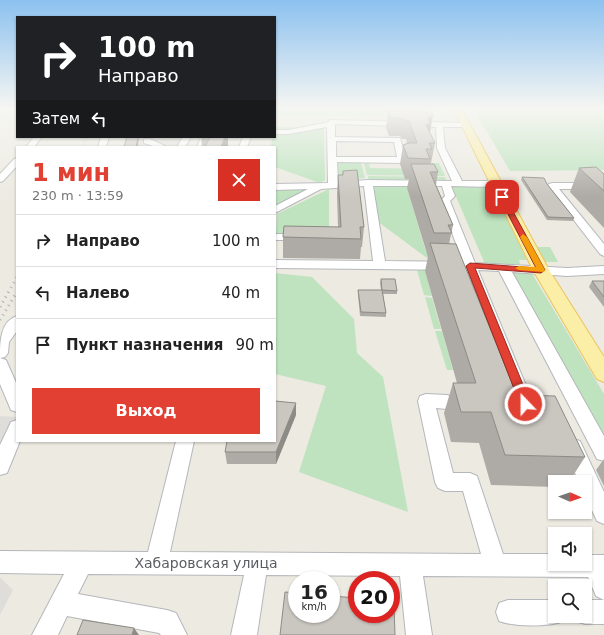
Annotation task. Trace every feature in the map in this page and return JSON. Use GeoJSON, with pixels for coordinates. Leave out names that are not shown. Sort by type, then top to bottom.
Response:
{"type":"FeatureCollection","features":[{"type":"Feature","properties":{"kind":"main road"},"geometry":{"type":"LineString","coordinates":[[472,138],[541,270],[604,374]]}},
{"type":"Feature","properties":{"kind":"street"},"geometry":{"type":"LineString","coordinates":[[31,146],[37,138]]}},
{"type":"Feature","properties":{"kind":"street"},"geometry":{"type":"LineString","coordinates":[[440,138],[441,148],[451,183],[450,196],[445,201],[525,404],[543,416]]}},
{"type":"Feature","properties":{"kind":"street"},"geometry":{"type":"LineString","coordinates":[[332,159],[402,160],[397,140],[332,139],[332,159],[333,185]]}},
{"type":"Feature","properties":{"kind":"street"},"geometry":{"type":"LineString","coordinates":[[147,142],[160,146]]}},
{"type":"Feature","properties":{"kind":"street"},"geometry":{"type":"LineString","coordinates":[[0,179],[16,162]]}},
{"type":"Feature","properties":{"kind":"street"},"geometry":{"type":"LineString","coordinates":[[368,183],[379,264]]}},
{"type":"Feature","properties":{"kind":"street"},"geometry":{"type":"LineString","coordinates":[[276,187],[368,183],[495,184]]}},
{"type":"Feature","properties":{"kind":"street"},"geometry":{"type":"LineString","coordinates":[[276,209],[321,186]]}},
{"type":"Feature","properties":{"kind":"street"},"geometry":{"type":"LineString","coordinates":[[604,201],[588,186],[552,186],[604,252]]}},
{"type":"Feature","properties":{"kind":"street"},"geometry":{"type":"LineString","coordinates":[[276,237],[314,237]]}},
{"type":"Feature","properties":{"kind":"street"},"geometry":{"type":"LineString","coordinates":[[276,264],[470,266],[567,272],[604,270]]}},
{"type":"Feature","properties":{"kind":"street"},"geometry":{"type":"LineString","coordinates":[[503,267],[604,453]]}},
{"type":"Feature","properties":{"kind":"street"},"geometry":{"type":"LineString","coordinates":[[0,353],[2,341],[16,322]]}},
{"type":"Feature","properties":{"kind":"street"},"geometry":{"type":"LineString","coordinates":[[0,364],[16,403]]}},
{"type":"Feature","properties":{"kind":"street"},"geometry":{"type":"LineString","coordinates":[[447,402],[426,401],[445,482],[470,482],[495,565]]}},
{"type":"Feature","properties":{"kind":"street"},"geometry":{"type":"LineString","coordinates":[[0,467],[16,429]]}},
{"type":"Feature","properties":{"kind":"street"},"geometry":{"type":"LineString","coordinates":[[566,431],[604,514]]}},
{"type":"Feature","properties":{"kind":"street"},"geometry":{"type":"LineString","coordinates":[[156,563],[185,442]]}},
{"type":"Feature","properties":{"kind":"street","name":"Хабаровская улица"},"geometry":{"type":"LineString","coordinates":[[0,562],[600,566]]}},
{"type":"Feature","properties":{"kind":"street"},"geometry":{"type":"LineString","coordinates":[[45,635],[82,562]]}},
{"type":"Feature","properties":{"kind":"street"},"geometry":{"type":"LineString","coordinates":[[244,635],[257,564]]}},
{"type":"Feature","properties":{"kind":"street"},"geometry":{"type":"LineString","coordinates":[[410,565],[419,635]]}},
{"type":"Feature","properties":{"kind":"street"},"geometry":{"type":"LineString","coordinates":[[600,566],[604,588]]}},
{"type":"Feature","properties":{"kind":"street"},"geometry":{"type":"LineString","coordinates":[[61,603],[167,622],[174,635]]}},
{"type":"Feature","properties":{"kind":"street"},"geometry":{"type":"LineString","coordinates":[[508,612],[548,612]]}},
{"type":"Feature","properties":{"kind":"street"},"geometry":{"type":"LineString","coordinates":[[592,612],[604,612]]}},
{"type":"Feature","properties":{"kind":"shaded area"},"geometry":{"type":"Polygon","coordinates":[[[125,138],[183,138],[179,146],[123,146],[125,138]]]}},
{"type":"Feature","properties":{"kind":"shaded area"},"geometry":{"type":"Polygon","coordinates":[[[0,416],[16,417],[16,442],[0,468],[0,416]]]}},
{"type":"Feature","properties":{"kind":"shaded area"},"geometry":{"type":"Polygon","coordinates":[[[0,577],[13,590],[0,615],[0,577]]]}},
{"type":"Feature","properties":{"kind":"green space"},"geometry":{"type":"Polygon","coordinates":[[[273,138],[324,138],[325,180],[320,183],[276,167],[276,146],[270,146],[273,138]]]}},
{"type":"Feature","properties":{"kind":"green space"},"geometry":{"type":"Polygon","coordinates":[[[490,138],[604,138],[604,170],[510,171],[490,138]]]}},
{"type":"Feature","properties":{"kind":"green space"},"geometry":{"type":"Polygon","coordinates":[[[336,160],[361,162],[365,178],[336,179],[336,160]]]}},
{"type":"Feature","properties":{"kind":"green space"},"geometry":{"type":"Polygon","coordinates":[[[369,162],[370,168],[428,169],[426,163],[439,163],[445,176],[367,175],[364,164],[369,162]]]}},
{"type":"Feature","properties":{"kind":"green space"},"geometry":{"type":"Polygon","coordinates":[[[368,176],[445,177],[447,181],[369,181],[368,176]]]}},
{"type":"Feature","properties":{"kind":"green space"},"geometry":{"type":"Polygon","coordinates":[[[369,184],[407,186],[426,252],[446,252],[450,262],[431,261],[373,218],[369,184]]]}},
{"type":"Feature","properties":{"kind":"green space"},"geometry":{"type":"Polygon","coordinates":[[[451,185],[482,186],[493,191],[527,260],[519,260],[520,264],[485,264],[451,185]]]}},
{"type":"Feature","properties":{"kind":"green space"},"geometry":{"type":"Polygon","coordinates":[[[276,188],[308,189],[277,206],[276,188]]]}},
{"type":"Feature","properties":{"kind":"green space"},"geometry":{"type":"Polygon","coordinates":[[[329,189],[329,235],[276,234],[277,214],[329,189]]]}},
{"type":"Feature","properties":{"kind":"green space"},"geometry":{"type":"Polygon","coordinates":[[[536,247],[550,247],[558,262],[545,262],[536,247]]]}},
{"type":"Feature","properties":{"kind":"green space"},"geometry":{"type":"Polygon","coordinates":[[[417,270],[425,270],[432,296],[424,295],[417,270]]]}},
{"type":"Feature","properties":{"kind":"green space"},"geometry":{"type":"Polygon","coordinates":[[[508,271],[531,272],[604,394],[604,448],[508,271]]]}},
{"type":"Feature","properties":{"kind":"green space"},"geometry":{"type":"Polygon","coordinates":[[[276,273],[312,277],[354,319],[357,353],[383,377],[408,512],[299,472],[326,386],[276,374],[276,273]]]}},
{"type":"Feature","properties":{"kind":"green space"},"geometry":{"type":"Polygon","coordinates":[[[425,297],[432,298],[441,329],[434,329],[425,297]]]}},
{"type":"Feature","properties":{"kind":"green space"},"geometry":{"type":"Polygon","coordinates":[[[435,331],[442,331],[453,370],[447,370],[435,331]]]}},
{"type":"Feature","properties":{"kind":"building"},"geometry":{"type":"Polygon","coordinates":[[[127,138],[138,138],[136,146],[124,146],[127,138]]]}},
{"type":"Feature","properties":{"kind":"building"},"geometry":{"type":"Polygon","coordinates":[[[210,138],[225,138],[221,146],[206,146],[210,138]]]}},
{"type":"Feature","properties":{"kind":"building"},"geometry":{"type":"Polygon","coordinates":[[[415,138],[432,138],[435,143],[429,143],[432,149],[426,149],[430,159],[408,158],[403,145],[417,143],[415,138]]]}},
{"type":"Feature","properties":{"kind":"building"},"geometry":{"type":"Polygon","coordinates":[[[411,164],[434,164],[438,172],[430,172],[453,225],[448,225],[452,233],[434,233],[411,164]]]}},
{"type":"Feature","properties":{"kind":"building"},"geometry":{"type":"Polygon","coordinates":[[[596,167],[604,174],[604,191],[579,168],[596,167]]]}},
{"type":"Feature","properties":{"kind":"building"},"geometry":{"type":"Polygon","coordinates":[[[357,170],[364,227],[360,227],[361,239],[283,237],[284,226],[341,227],[338,175],[343,175],[343,171],[357,170]]]}},
{"type":"Feature","properties":{"kind":"building"},"geometry":{"type":"Polygon","coordinates":[[[522,177],[544,178],[574,218],[548,217],[522,177]]]}},
{"type":"Feature","properties":{"kind":"building"},"geometry":{"type":"Polygon","coordinates":[[[430,243],[456,244],[517,395],[555,396],[585,457],[505,455],[491,412],[461,412],[453,383],[476,383],[430,243]]]}},
{"type":"Feature","properties":{"kind":"building"},"geometry":{"type":"Polygon","coordinates":[[[381,279],[395,279],[397,291],[382,290],[381,279]]]}},
{"type":"Feature","properties":{"kind":"building"},"geometry":{"type":"Polygon","coordinates":[[[592,281],[604,281],[604,297],[592,281]]]}},
{"type":"Feature","properties":{"kind":"building"},"geometry":{"type":"Polygon","coordinates":[[[358,290],[382,290],[386,313],[361,312],[358,290]]]}},
{"type":"Feature","properties":{"kind":"building"},"geometry":{"type":"Polygon","coordinates":[[[276,401],[296,403],[276,452],[225,452],[227,442],[276,442],[276,401]]]}},
{"type":"Feature","properties":{"kind":"building"},"geometry":{"type":"Polygon","coordinates":[[[285,592],[288,592],[288,623],[340,623],[340,597],[348,597],[348,623],[395,623],[395,635],[280,635],[285,592]]]}},
{"type":"Feature","properties":{"kind":"building"},"geometry":{"type":"Polygon","coordinates":[[[83,620],[134,628],[132,635],[77,635],[83,620]]]}},
{"type":"Feature","properties":{"kind":"railway"},"geometry":{"type":"LineString","coordinates":[[82,146],[86,138]]}},
{"type":"Feature","properties":{"kind":"railway"},"geometry":{"type":"LineString","coordinates":[[0,307],[16,279]]}},
{"type":"Feature","properties":{"kind":"railway"},"geometry":{"type":"LineString","coordinates":[[0,320],[16,294]]}},
{"type":"Feature","properties":{"kind":"slow traffic"},"geometry":{"type":"LineString","coordinates":[[519,268],[541,270],[523,237]]}},
{"type":"Feature","properties":{"kind":"route"},"geometry":{"type":"LineString","coordinates":[[502,197],[541,270],[470,266],[525,404]]}}]}
